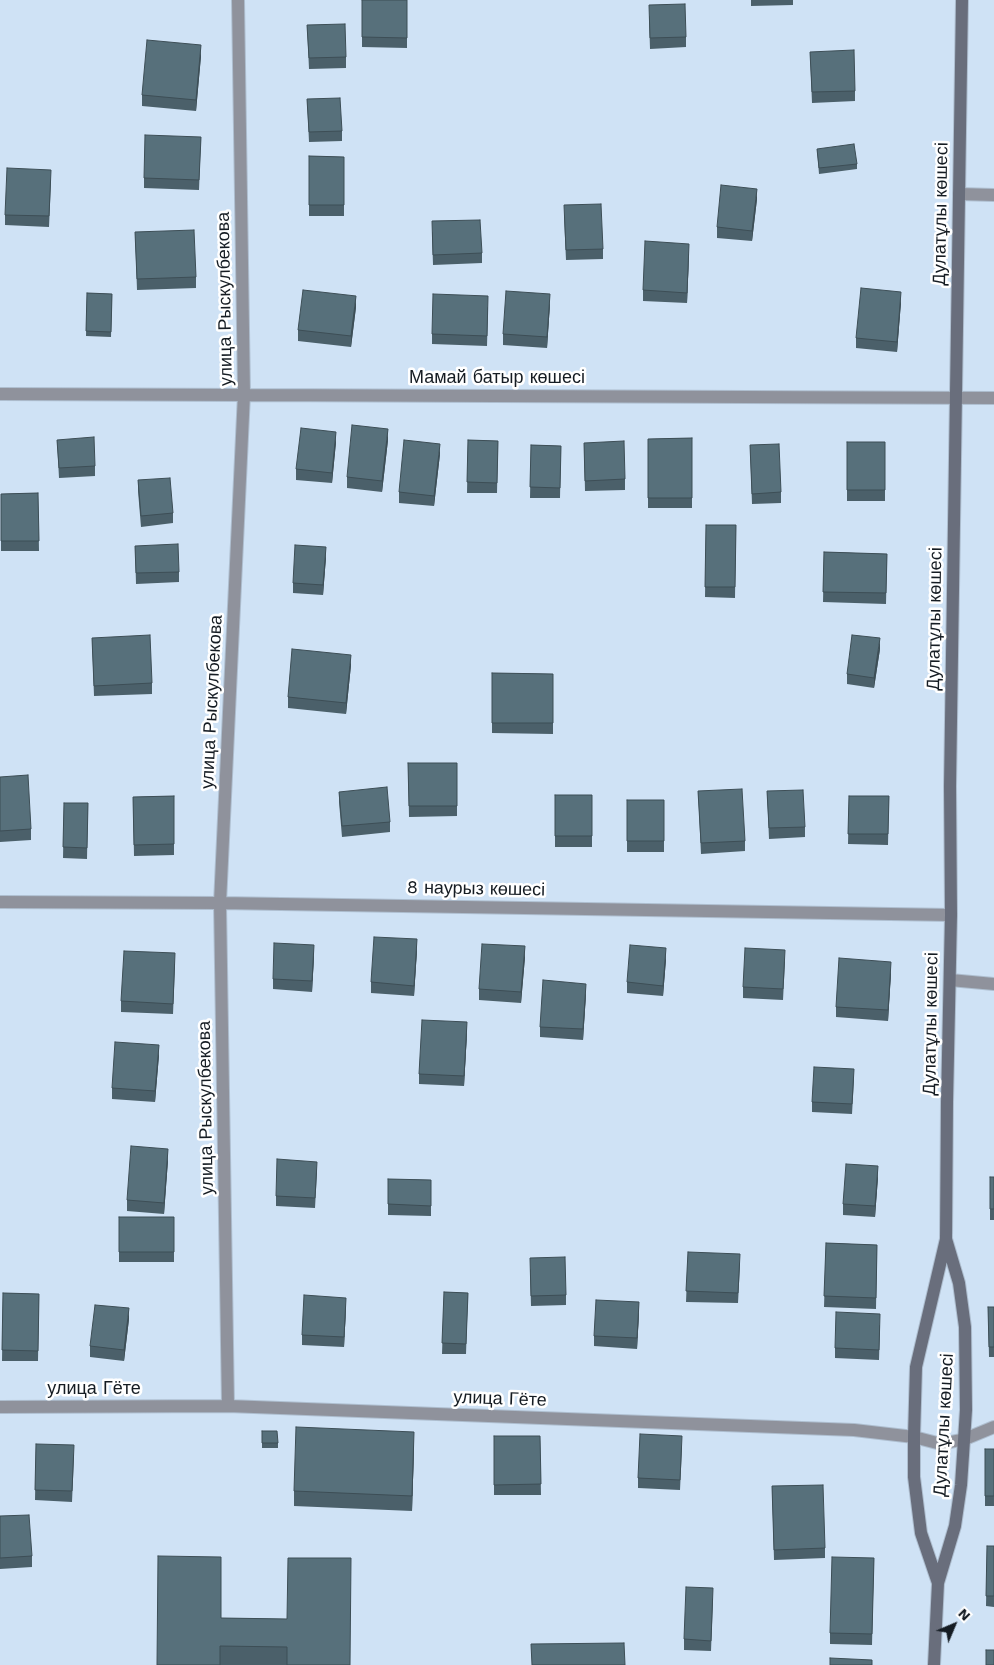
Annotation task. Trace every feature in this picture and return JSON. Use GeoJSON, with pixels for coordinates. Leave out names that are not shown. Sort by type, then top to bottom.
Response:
{"type":"FeatureCollection","features":[{"type":"Feature","properties":{"kind":"street","name":"улица Рыскулбекова"},"geometry":{"type":"LineString","coordinates":[[228,1406],[220,903],[244,394],[238,0]]}},
{"type":"Feature","properties":{"kind":"street","name":"Дулатұлы көшесі"},"geometry":{"type":"LineString","coordinates":[[938,1583],[921,1533],[914,1477],[914,1437],[916,1367],[946,1239],[951,915],[950,786],[962,0]]}},
{"type":"Feature","properties":{"kind":"street"},"geometry":{"type":"LineString","coordinates":[[959,194],[994,195]]}},
{"type":"Feature","properties":{"kind":"street","name":"Мамай батыр көшесі"},"geometry":{"type":"LineString","coordinates":[[0,394],[994,398]]}},
{"type":"Feature","properties":{"kind":"street","name":"8 наурыз көшесі"},"geometry":{"type":"LineString","coordinates":[[0,902],[220,903],[951,915]]}},
{"type":"Feature","properties":{"kind":"street"},"geometry":{"type":"LineString","coordinates":[[950,980],[994,984]]}},
{"type":"Feature","properties":{"kind":"street","name":"Дулатұлы көшесі"},"geometry":{"type":"LineString","coordinates":[[934,1665],[938,1583],[955,1526],[965,1439],[965,1327],[959,1283],[946,1239]]}},
{"type":"Feature","properties":{"kind":"street","name":"улица Гёте"},"geometry":{"type":"LineString","coordinates":[[0,1407],[228,1406],[854,1430],[914,1437],[941,1444],[965,1439],[994,1427]]}},
{"type":"Feature","properties":{"kind":"building"},"geometry":{"type":"Polygon","coordinates":[[[362,0],[407,0],[407,38],[362,37],[362,0]]]}},
{"type":"Feature","properties":{"kind":"building"},"geometry":{"type":"Polygon","coordinates":[[[685,4],[686,37],[650,38],[649,5],[685,4]]]}},
{"type":"Feature","properties":{"kind":"building"},"geometry":{"type":"Polygon","coordinates":[[[345,24],[346,57],[309,58],[307,25],[345,24]]]}},
{"type":"Feature","properties":{"kind":"building"},"geometry":{"type":"Polygon","coordinates":[[[147,40],[201,45],[196,100],[142,95],[147,40]]]}},
{"type":"Feature","properties":{"kind":"building"},"geometry":{"type":"Polygon","coordinates":[[[854,50],[855,91],[812,92],[810,52],[854,50]]]}},
{"type":"Feature","properties":{"kind":"building"},"geometry":{"type":"Polygon","coordinates":[[[340,98],[342,131],[309,132],[307,99],[340,98]]]}},
{"type":"Feature","properties":{"kind":"building"},"geometry":{"type":"Polygon","coordinates":[[[145,135],[201,137],[199,180],[144,178],[145,135]]]}},
{"type":"Feature","properties":{"kind":"building"},"geometry":{"type":"Polygon","coordinates":[[[854,144],[857,164],[819,168],[817,149],[854,144]]]}},
{"type":"Feature","properties":{"kind":"building"},"geometry":{"type":"Polygon","coordinates":[[[309,156],[344,157],[344,205],[309,205],[309,156]]]}},
{"type":"Feature","properties":{"kind":"building"},"geometry":{"type":"Polygon","coordinates":[[[7,168],[51,170],[49,216],[5,215],[7,168]]]}},
{"type":"Feature","properties":{"kind":"building"},"geometry":{"type":"Polygon","coordinates":[[[721,185],[757,189],[752,231],[717,227],[721,185]]]}},
{"type":"Feature","properties":{"kind":"building"},"geometry":{"type":"Polygon","coordinates":[[[601,204],[603,249],[566,250],[564,205],[601,204]]]}},
{"type":"Feature","properties":{"kind":"building"},"geometry":{"type":"Polygon","coordinates":[[[480,220],[482,253],[433,255],[432,221],[480,220]]]}},
{"type":"Feature","properties":{"kind":"building"},"geometry":{"type":"Polygon","coordinates":[[[194,230],[196,277],[137,279],[135,232],[194,230]]]}},
{"type":"Feature","properties":{"kind":"building"},"geometry":{"type":"Polygon","coordinates":[[[645,241],[689,244],[687,293],[643,290],[645,241]]]}},
{"type":"Feature","properties":{"kind":"building"},"geometry":{"type":"Polygon","coordinates":[[[861,288],[901,292],[897,342],[856,338],[861,288]]]}},
{"type":"Feature","properties":{"kind":"building"},"geometry":{"type":"Polygon","coordinates":[[[303,290],[356,296],[351,336],[298,330],[303,290]]]}},
{"type":"Feature","properties":{"kind":"building"},"geometry":{"type":"Polygon","coordinates":[[[506,291],[550,294],[547,337],[503,334],[506,291]]]}},
{"type":"Feature","properties":{"kind":"building"},"geometry":{"type":"Polygon","coordinates":[[[87,293],[112,294],[111,332],[86,331],[87,293]]]}},
{"type":"Feature","properties":{"kind":"building"},"geometry":{"type":"Polygon","coordinates":[[[433,294],[488,296],[487,336],[432,334],[433,294]]]}},
{"type":"Feature","properties":{"kind":"building"},"geometry":{"type":"Polygon","coordinates":[[[352,425],[388,429],[382,481],[347,477],[352,425]]]}},
{"type":"Feature","properties":{"kind":"building"},"geometry":{"type":"Polygon","coordinates":[[[301,428],[336,432],[332,473],[296,469],[301,428]]]}},
{"type":"Feature","properties":{"kind":"building"},"geometry":{"type":"Polygon","coordinates":[[[94,437],[95,466],[59,468],[57,440],[94,437]]]}},
{"type":"Feature","properties":{"kind":"building"},"geometry":{"type":"Polygon","coordinates":[[[692,438],[692,498],[648,498],[648,439],[692,438]]]}},
{"type":"Feature","properties":{"kind":"building"},"geometry":{"type":"Polygon","coordinates":[[[404,440],[440,444],[434,496],[399,492],[404,440]]]}},
{"type":"Feature","properties":{"kind":"building"},"geometry":{"type":"Polygon","coordinates":[[[468,440],[498,441],[497,483],[467,482],[468,440]]]}},
{"type":"Feature","properties":{"kind":"building"},"geometry":{"type":"Polygon","coordinates":[[[624,441],[625,479],[585,481],[584,443],[624,441]]]}},
{"type":"Feature","properties":{"kind":"building"},"geometry":{"type":"Polygon","coordinates":[[[847,442],[885,442],[885,490],[847,490],[847,442]]]}},
{"type":"Feature","properties":{"kind":"building"},"geometry":{"type":"Polygon","coordinates":[[[779,444],[781,492],[752,494],[750,445],[779,444]]]}},
{"type":"Feature","properties":{"kind":"building"},"geometry":{"type":"Polygon","coordinates":[[[531,445],[561,446],[560,488],[530,487],[531,445]]]}},
{"type":"Feature","properties":{"kind":"building"},"geometry":{"type":"Polygon","coordinates":[[[170,478],[173,513],[141,516],[138,480],[170,478]]]}},
{"type":"Feature","properties":{"kind":"building"},"geometry":{"type":"Polygon","coordinates":[[[38,493],[39,541],[1,541],[1,494],[38,493]]]}},
{"type":"Feature","properties":{"kind":"building"},"geometry":{"type":"Polygon","coordinates":[[[706,525],[736,525],[735,587],[705,587],[706,525]]]}},
{"type":"Feature","properties":{"kind":"building"},"geometry":{"type":"Polygon","coordinates":[[[178,544],[179,572],[136,573],[135,546],[178,544]]]}},
{"type":"Feature","properties":{"kind":"building"},"geometry":{"type":"Polygon","coordinates":[[[295,545],[326,547],[323,585],[293,583],[295,545]]]}},
{"type":"Feature","properties":{"kind":"building"},"geometry":{"type":"Polygon","coordinates":[[[824,552],[887,554],[886,593],[823,592],[824,552]]]}},
{"type":"Feature","properties":{"kind":"building"},"geometry":{"type":"Polygon","coordinates":[[[150,635],[152,683],[94,686],[92,638],[150,635]]]}},
{"type":"Feature","properties":{"kind":"building"},"geometry":{"type":"Polygon","coordinates":[[[852,635],[880,638],[874,678],[847,674],[852,635]]]}},
{"type":"Feature","properties":{"kind":"building"},"geometry":{"type":"Polygon","coordinates":[[[292,649],[351,655],[346,703],[288,697],[292,649]]]}},
{"type":"Feature","properties":{"kind":"building"},"geometry":{"type":"Polygon","coordinates":[[[492,673],[553,674],[553,723],[492,723],[492,673]]]}},
{"type":"Feature","properties":{"kind":"building"},"geometry":{"type":"Polygon","coordinates":[[[408,763],[457,763],[457,806],[409,806],[408,763]]]}},
{"type":"Feature","properties":{"kind":"building"},"geometry":{"type":"Polygon","coordinates":[[[28,775],[31,829],[0,831],[0,777],[28,775]]]}},
{"type":"Feature","properties":{"kind":"building"},"geometry":{"type":"Polygon","coordinates":[[[387,787],[390,822],[342,826],[339,792],[387,787]]]}},
{"type":"Feature","properties":{"kind":"building"},"geometry":{"type":"Polygon","coordinates":[[[742,789],[745,841],[701,843],[698,791],[742,789]]]}},
{"type":"Feature","properties":{"kind":"building"},"geometry":{"type":"Polygon","coordinates":[[[803,790],[805,827],[769,828],[767,791],[803,790]]]}},
{"type":"Feature","properties":{"kind":"building"},"geometry":{"type":"Polygon","coordinates":[[[555,795],[592,795],[592,836],[555,836],[555,795]]]}},
{"type":"Feature","properties":{"kind":"building"},"geometry":{"type":"Polygon","coordinates":[[[174,796],[174,844],[134,845],[133,797],[174,796]]]}},
{"type":"Feature","properties":{"kind":"building"},"geometry":{"type":"Polygon","coordinates":[[[849,796],[889,796],[888,834],[848,834],[849,796]]]}},
{"type":"Feature","properties":{"kind":"building"},"geometry":{"type":"Polygon","coordinates":[[[627,800],[664,800],[664,841],[627,841],[627,800]]]}},
{"type":"Feature","properties":{"kind":"building"},"geometry":{"type":"Polygon","coordinates":[[[64,803],[88,803],[87,848],[63,847],[64,803]]]}},
{"type":"Feature","properties":{"kind":"building"},"geometry":{"type":"Polygon","coordinates":[[[374,937],[417,939],[414,986],[371,982],[374,937]]]}},
{"type":"Feature","properties":{"kind":"building"},"geometry":{"type":"Polygon","coordinates":[[[274,943],[314,945],[312,981],[273,979],[274,943]]]}},
{"type":"Feature","properties":{"kind":"building"},"geometry":{"type":"Polygon","coordinates":[[[482,944],[525,946],[521,992],[479,989],[482,944]]]}},
{"type":"Feature","properties":{"kind":"building"},"geometry":{"type":"Polygon","coordinates":[[[630,945],[666,948],[663,986],[627,982],[630,945]]]}},
{"type":"Feature","properties":{"kind":"building"},"geometry":{"type":"Polygon","coordinates":[[[745,948],[785,950],[783,989],[743,987],[745,948]]]}},
{"type":"Feature","properties":{"kind":"building"},"geometry":{"type":"Polygon","coordinates":[[[124,951],[175,953],[173,1004],[121,1001],[124,951]]]}},
{"type":"Feature","properties":{"kind":"building"},"geometry":{"type":"Polygon","coordinates":[[[839,958],[891,962],[888,1010],[836,1007],[839,958]]]}},
{"type":"Feature","properties":{"kind":"building"},"geometry":{"type":"Polygon","coordinates":[[[543,980],[586,984],[583,1029],[540,1027],[543,980]]]}},
{"type":"Feature","properties":{"kind":"building"},"geometry":{"type":"Polygon","coordinates":[[[422,1020],[467,1022],[464,1076],[419,1074],[422,1020]]]}},
{"type":"Feature","properties":{"kind":"building"},"geometry":{"type":"Polygon","coordinates":[[[115,1042],[159,1045],[155,1091],[112,1088],[115,1042]]]}},
{"type":"Feature","properties":{"kind":"building"},"geometry":{"type":"Polygon","coordinates":[[[814,1067],[854,1069],[852,1104],[812,1102],[814,1067]]]}},
{"type":"Feature","properties":{"kind":"building"},"geometry":{"type":"Polygon","coordinates":[[[131,1146],[168,1149],[164,1203],[127,1200],[131,1146]]]}},
{"type":"Feature","properties":{"kind":"building"},"geometry":{"type":"Polygon","coordinates":[[[277,1159],[317,1162],[315,1198],[276,1196],[277,1159]]]}},
{"type":"Feature","properties":{"kind":"building"},"geometry":{"type":"Polygon","coordinates":[[[846,1164],[878,1166],[875,1206],[843,1204],[846,1164]]]}},
{"type":"Feature","properties":{"kind":"building"},"geometry":{"type":"Polygon","coordinates":[[[990,1177],[994,1177],[994,1209],[990,1209],[990,1177]]]}},
{"type":"Feature","properties":{"kind":"building"},"geometry":{"type":"Polygon","coordinates":[[[388,1179],[431,1180],[431,1206],[388,1204],[388,1179]]]}},
{"type":"Feature","properties":{"kind":"building"},"geometry":{"type":"Polygon","coordinates":[[[119,1217],[174,1217],[174,1252],[119,1252],[119,1217]]]}},
{"type":"Feature","properties":{"kind":"building"},"geometry":{"type":"Polygon","coordinates":[[[826,1243],[877,1245],[876,1298],[824,1296],[826,1243]]]}},
{"type":"Feature","properties":{"kind":"building"},"geometry":{"type":"Polygon","coordinates":[[[688,1252],[740,1254],[738,1293],[686,1291],[688,1252]]]}},
{"type":"Feature","properties":{"kind":"building"},"geometry":{"type":"Polygon","coordinates":[[[565,1257],[566,1295],[531,1296],[530,1258],[565,1257]]]}},
{"type":"Feature","properties":{"kind":"building"},"geometry":{"type":"Polygon","coordinates":[[[444,1292],[468,1293],[466,1344],[442,1343],[444,1292]]]}},
{"type":"Feature","properties":{"kind":"building"},"geometry":{"type":"Polygon","coordinates":[[[3,1293],[39,1294],[38,1351],[2,1350],[3,1293]]]}},
{"type":"Feature","properties":{"kind":"building"},"geometry":{"type":"Polygon","coordinates":[[[304,1295],[346,1298],[344,1337],[302,1335],[304,1295]]]}},
{"type":"Feature","properties":{"kind":"building"},"geometry":{"type":"Polygon","coordinates":[[[596,1300],[639,1302],[637,1338],[594,1336],[596,1300]]]}},
{"type":"Feature","properties":{"kind":"building"},"geometry":{"type":"Polygon","coordinates":[[[95,1305],[129,1308],[124,1350],[90,1346],[95,1305]]]}},
{"type":"Feature","properties":{"kind":"building"},"geometry":{"type":"Polygon","coordinates":[[[988,1307],[994,1307],[994,1347],[989,1347],[988,1307]]]}},
{"type":"Feature","properties":{"kind":"building"},"geometry":{"type":"Polygon","coordinates":[[[836,1312],[880,1314],[879,1350],[835,1348],[836,1312]]]}},
{"type":"Feature","properties":{"kind":"building"},"geometry":{"type":"Polygon","coordinates":[[[296,1427],[414,1432],[412,1496],[294,1491],[296,1427]]]}},
{"type":"Feature","properties":{"kind":"building"},"geometry":{"type":"Polygon","coordinates":[[[262,1431],[277,1431],[278,1443],[262,1443],[262,1431]]]}},
{"type":"Feature","properties":{"kind":"building"},"geometry":{"type":"Polygon","coordinates":[[[640,1434],[682,1436],[680,1480],[638,1478],[640,1434]]]}},
{"type":"Feature","properties":{"kind":"building"},"geometry":{"type":"Polygon","coordinates":[[[494,1436],[540,1436],[541,1484],[494,1485],[494,1436]]]}},
{"type":"Feature","properties":{"kind":"building"},"geometry":{"type":"Polygon","coordinates":[[[36,1444],[74,1445],[72,1491],[35,1490],[36,1444]]]}},
{"type":"Feature","properties":{"kind":"building"},"geometry":{"type":"Polygon","coordinates":[[[985,1449],[994,1449],[994,1496],[985,1496],[985,1449]]]}},
{"type":"Feature","properties":{"kind":"building"},"geometry":{"type":"Polygon","coordinates":[[[823,1485],[825,1548],[774,1550],[772,1486],[823,1485]]]}},
{"type":"Feature","properties":{"kind":"building"},"geometry":{"type":"Polygon","coordinates":[[[29,1515],[32,1556],[0,1558],[0,1516],[29,1515]]]}},
{"type":"Feature","properties":{"kind":"building"},"geometry":{"type":"Polygon","coordinates":[[[987,1546],[994,1546],[994,1596],[986,1596],[987,1546]]]}},
{"type":"Feature","properties":{"kind":"building"},"geometry":{"type":"Polygon","coordinates":[[[158,1556],[221,1557],[221,1618],[287,1619],[288,1558],[351,1558],[350,1665],[287,1665],[287,1647],[220,1646],[220,1665],[157,1665],[158,1556]]]}},
{"type":"Feature","properties":{"kind":"building"},"geometry":{"type":"Polygon","coordinates":[[[832,1557],[874,1558],[872,1634],[830,1633],[832,1557]]]}},
{"type":"Feature","properties":{"kind":"building"},"geometry":{"type":"Polygon","coordinates":[[[686,1587],[713,1588],[711,1641],[684,1639],[686,1587]]]}},
{"type":"Feature","properties":{"kind":"building"},"geometry":{"type":"Polygon","coordinates":[[[624,1643],[625,1665],[532,1665],[531,1644],[624,1643]]]}},
{"type":"Feature","properties":{"kind":"building"},"geometry":{"type":"Polygon","coordinates":[[[986,1650],[994,1650],[994,1665],[986,1665],[986,1650]]]}},
{"type":"Feature","properties":{"kind":"building"},"geometry":{"type":"Polygon","coordinates":[[[830,1658],[872,1660],[872,1665],[830,1665],[830,1658]]]}}]}
